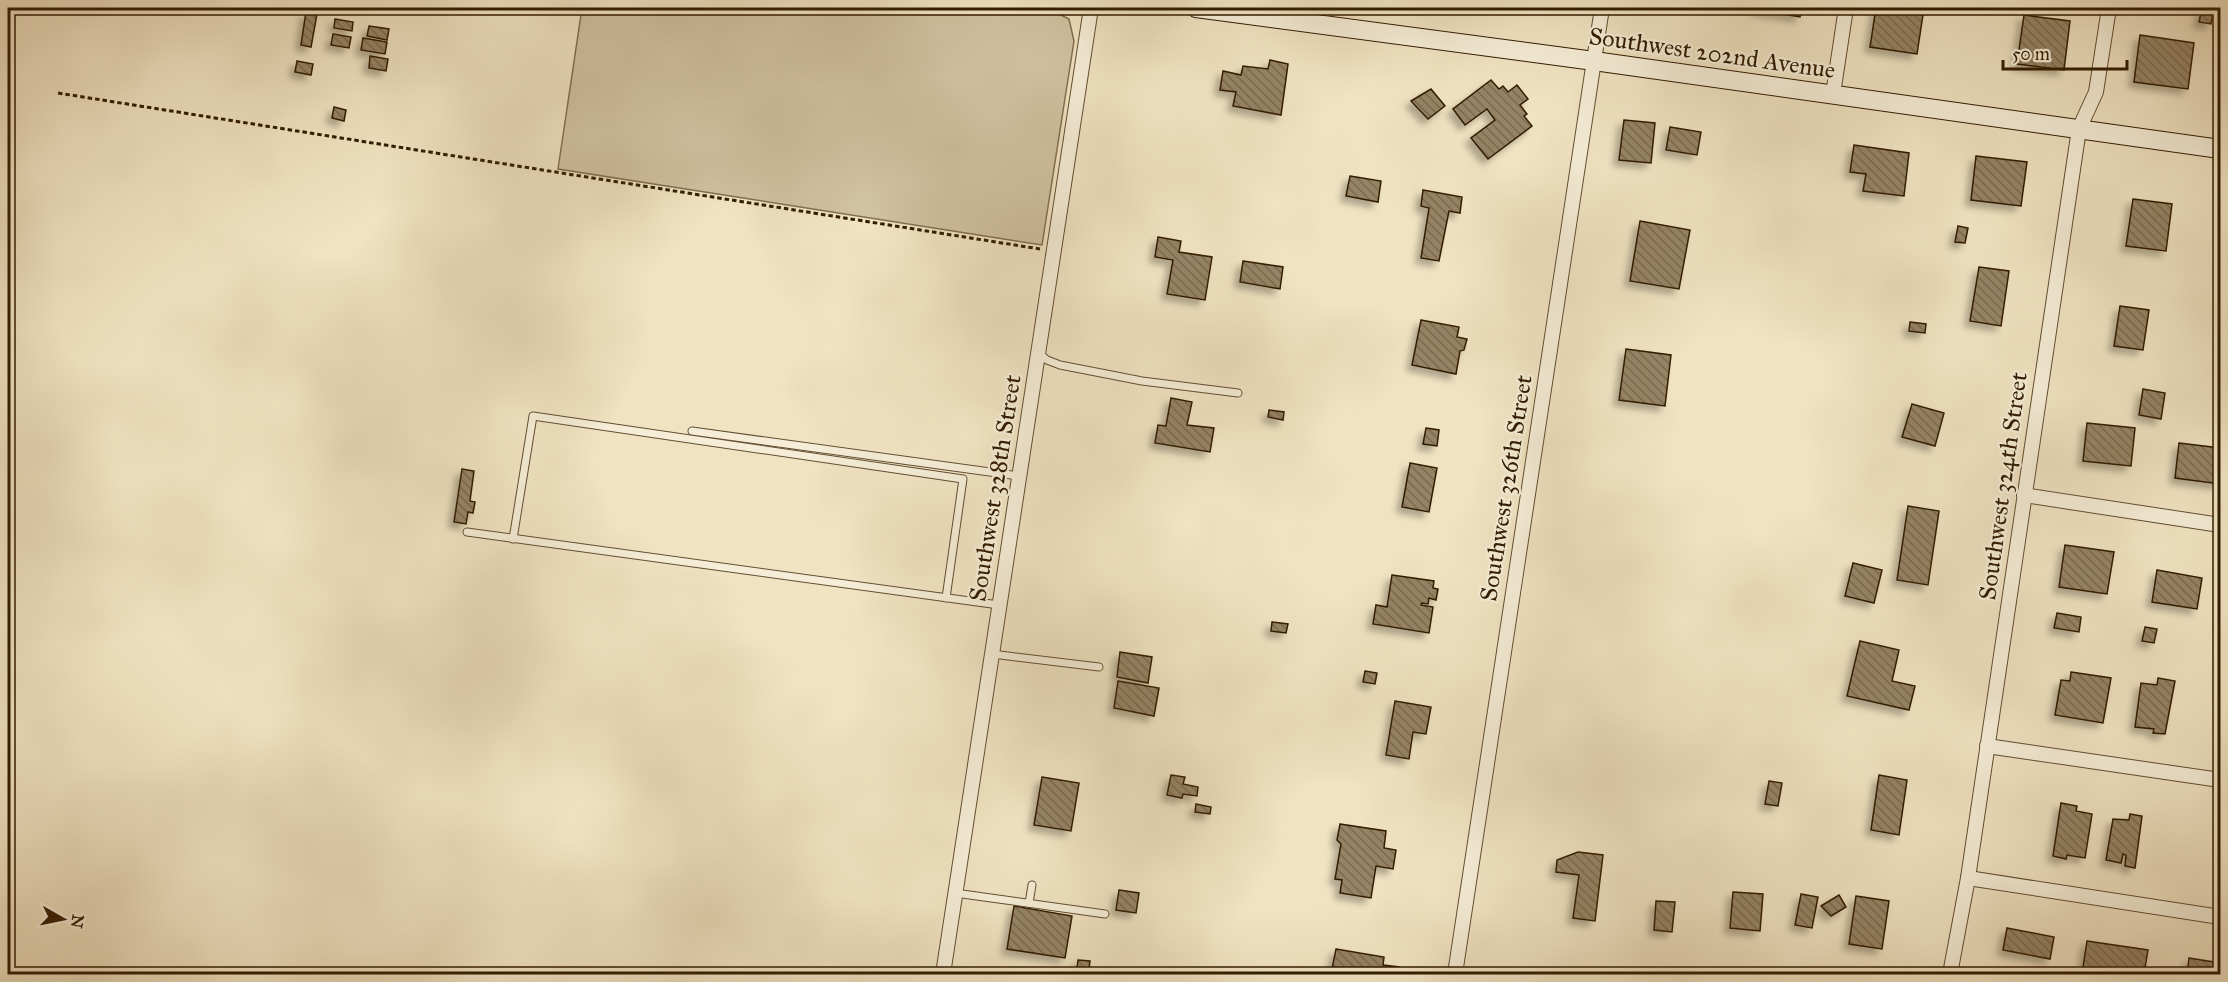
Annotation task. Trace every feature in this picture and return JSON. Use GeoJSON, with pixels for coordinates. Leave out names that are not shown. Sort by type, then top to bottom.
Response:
{"type":"FeatureCollection","features":[{"type":"Feature","properties":{"kind":"street","name":"Southwest 328th Street"},"geometry":{"type":"LineString","coordinates":[[943,975],[1091,8]]}},
{"type":"Feature","properties":{"kind":"street","name":"Southwest 202nd Avenue"},"geometry":{"type":"LineString","coordinates":[[1196,8],[2220,149]]}},
{"type":"Feature","properties":{"kind":"street","name":"Southwest 326th Street"},"geometry":{"type":"LineString","coordinates":[[1455,975],[1602,8]]}},
{"type":"Feature","properties":{"kind":"street"},"geometry":{"type":"LineString","coordinates":[[1833,94],[1846,8]]}},
{"type":"Feature","properties":{"kind":"street","name":"Southwest 324th Street"},"geometry":{"type":"LineString","coordinates":[[1950,975],[1968,878],[2079,129],[2096,92],[2109,8]]}},
{"type":"Feature","properties":{"kind":"street"},"geometry":{"type":"LineString","coordinates":[[2024,495],[2220,525]]}},
{"type":"Feature","properties":{"kind":"street"},"geometry":{"type":"LineString","coordinates":[[1987,746],[2220,780]]}},
{"type":"Feature","properties":{"kind":"street"},"geometry":{"type":"LineString","coordinates":[[1968,878],[2220,917]]}},
{"type":"Feature","properties":{"kind":"lane"},"geometry":{"type":"LineString","coordinates":[[1038,352],[1047,360],[1060,365],[1142,381],[1238,393]]}},
{"type":"Feature","properties":{"kind":"lane"},"geometry":{"type":"LineString","coordinates":[[513,539],[533,416],[666,434],[963,479],[946,598]]}},
{"type":"Feature","properties":{"kind":"lane"},"geometry":{"type":"LineString","coordinates":[[692,431],[1019,476]]}},
{"type":"Feature","properties":{"kind":"lane"},"geometry":{"type":"LineString","coordinates":[[467,532],[999,605]]}},
{"type":"Feature","properties":{"kind":"lane"},"geometry":{"type":"LineString","coordinates":[[992,654],[1099,667]]}},
{"type":"Feature","properties":{"kind":"lane"},"geometry":{"type":"LineString","coordinates":[[1029,903],[1032,885]]}},
{"type":"Feature","properties":{"kind":"lane"},"geometry":{"type":"LineString","coordinates":[[955,893],[1105,914]]}},
{"type":"Feature","properties":{"kind":"path"},"geometry":{"type":"LineString","coordinates":[[58,93],[1054,251]]}},
{"type":"Feature","properties":{"kind":"shaded area"},"geometry":{"type":"Polygon","coordinates":[[[582,8],[1047,8],[1069,19],[1074,41],[1042,245],[558,169],[582,8]]]}},
{"type":"Feature","properties":{"kind":"building"},"geometry":{"type":"Polygon","coordinates":[[[1757,8],[1802,8],[1800,17],[1757,10],[1757,8]]]}},
{"type":"Feature","properties":{"kind":"building"},"geometry":{"type":"Polygon","coordinates":[[[1876,8],[1924,8],[1917,54],[1870,47],[1876,8]]]}},
{"type":"Feature","properties":{"kind":"building"},"geometry":{"type":"Polygon","coordinates":[[[2202,8],[2214,8],[2211,24],[2199,22],[2202,8]]]}},
{"type":"Feature","properties":{"kind":"building"},"geometry":{"type":"Polygon","coordinates":[[[306,12],[317,14],[311,47],[301,45],[306,12]]]}},
{"type":"Feature","properties":{"kind":"building"},"geometry":{"type":"Polygon","coordinates":[[[2024,15],[2070,21],[2064,70],[2017,64],[2024,15]]]}},
{"type":"Feature","properties":{"kind":"building"},"geometry":{"type":"Polygon","coordinates":[[[335,19],[353,22],[352,31],[334,28],[335,19]]]}},
{"type":"Feature","properties":{"kind":"building"},"geometry":{"type":"Polygon","coordinates":[[[369,26],[389,29],[387,40],[367,36],[369,26]]]}},
{"type":"Feature","properties":{"kind":"building"},"geometry":{"type":"Polygon","coordinates":[[[333,34],[351,37],[349,48],[331,45],[333,34]]]}},
{"type":"Feature","properties":{"kind":"building"},"geometry":{"type":"Polygon","coordinates":[[[2140,35],[2194,43],[2188,89],[2134,82],[2140,35]]]}},
{"type":"Feature","properties":{"kind":"building"},"geometry":{"type":"Polygon","coordinates":[[[363,38],[387,42],[385,54],[361,50],[363,38]]]}},
{"type":"Feature","properties":{"kind":"building"},"geometry":{"type":"Polygon","coordinates":[[[370,56],[388,59],[386,71],[369,68],[370,56]]]}},
{"type":"Feature","properties":{"kind":"building"},"geometry":{"type":"Polygon","coordinates":[[[1270,60],[1288,64],[1281,115],[1233,106],[1236,92],[1220,90],[1223,71],[1241,75],[1243,66],[1268,69],[1270,60]]]}},
{"type":"Feature","properties":{"kind":"building"},"geometry":{"type":"Polygon","coordinates":[[[297,61],[313,64],[311,75],[295,72],[297,61]]]}},
{"type":"Feature","properties":{"kind":"building"},"geometry":{"type":"Polygon","coordinates":[[[1491,80],[1499,89],[1503,86],[1508,92],[1517,85],[1528,99],[1520,105],[1527,114],[1524,116],[1532,126],[1488,159],[1471,138],[1495,120],[1487,109],[1465,125],[1453,109],[1491,80]]]}},
{"type":"Feature","properties":{"kind":"building"},"geometry":{"type":"Polygon","coordinates":[[[1431,89],[1445,106],[1428,119],[1411,101],[1431,89]]]}},
{"type":"Feature","properties":{"kind":"building"},"geometry":{"type":"Polygon","coordinates":[[[334,107],[346,110],[344,121],[332,118],[334,107]]]}},
{"type":"Feature","properties":{"kind":"building"},"geometry":{"type":"Polygon","coordinates":[[[1624,120],[1655,123],[1651,163],[1619,160],[1624,120]]]}},
{"type":"Feature","properties":{"kind":"building"},"geometry":{"type":"Polygon","coordinates":[[[1670,127],[1701,132],[1697,155],[1666,150],[1670,127]]]}},
{"type":"Feature","properties":{"kind":"building"},"geometry":{"type":"Polygon","coordinates":[[[1854,145],[1909,153],[1904,196],[1863,191],[1866,174],[1850,172],[1854,145]]]}},
{"type":"Feature","properties":{"kind":"building"},"geometry":{"type":"Polygon","coordinates":[[[1976,156],[2027,162],[2021,206],[1971,200],[1976,156]]]}},
{"type":"Feature","properties":{"kind":"building"},"geometry":{"type":"Polygon","coordinates":[[[1350,176],[1381,181],[1378,202],[1346,196],[1350,176]]]}},
{"type":"Feature","properties":{"kind":"building"},"geometry":{"type":"Polygon","coordinates":[[[1423,190],[1462,197],[1460,213],[1449,211],[1439,261],[1421,258],[1429,208],[1421,206],[1423,190]]]}},
{"type":"Feature","properties":{"kind":"building"},"geometry":{"type":"Polygon","coordinates":[[[2133,199],[2172,204],[2166,251],[2126,246],[2133,199]]]}},
{"type":"Feature","properties":{"kind":"building"},"geometry":{"type":"Polygon","coordinates":[[[1640,221],[1690,230],[1679,289],[1630,281],[1640,221]]]}},
{"type":"Feature","properties":{"kind":"building"},"geometry":{"type":"Polygon","coordinates":[[[1958,226],[1968,228],[1965,243],[1955,242],[1958,226]]]}},
{"type":"Feature","properties":{"kind":"building"},"geometry":{"type":"Polygon","coordinates":[[[1158,237],[1181,241],[1179,252],[1212,257],[1205,300],[1167,294],[1173,260],[1155,257],[1158,237]]]}},
{"type":"Feature","properties":{"kind":"building"},"geometry":{"type":"Polygon","coordinates":[[[1243,261],[1283,267],[1280,289],[1240,282],[1243,261]]]}},
{"type":"Feature","properties":{"kind":"building"},"geometry":{"type":"Polygon","coordinates":[[[1979,267],[2009,271],[2001,326],[1970,321],[1979,267]]]}},
{"type":"Feature","properties":{"kind":"building"},"geometry":{"type":"Polygon","coordinates":[[[2120,306],[2149,310],[2143,350],[2114,346],[2120,306]]]}},
{"type":"Feature","properties":{"kind":"building"},"geometry":{"type":"Polygon","coordinates":[[[1421,320],[1459,327],[1457,337],[1467,339],[1464,350],[1460,351],[1456,374],[1412,365],[1421,320]]]}},
{"type":"Feature","properties":{"kind":"building"},"geometry":{"type":"Polygon","coordinates":[[[1910,322],[1926,324],[1925,333],[1909,331],[1910,322]]]}},
{"type":"Feature","properties":{"kind":"building"},"geometry":{"type":"Polygon","coordinates":[[[1626,349],[1671,355],[1665,406],[1619,400],[1626,349]]]}},
{"type":"Feature","properties":{"kind":"building"},"geometry":{"type":"Polygon","coordinates":[[[2143,389],[2165,393],[2161,419],[2139,415],[2143,389]]]}},
{"type":"Feature","properties":{"kind":"building"},"geometry":{"type":"Polygon","coordinates":[[[1171,398],[1192,402],[1187,425],[1214,428],[1210,452],[1155,443],[1158,425],[1166,426],[1171,398]]]}},
{"type":"Feature","properties":{"kind":"building"},"geometry":{"type":"Polygon","coordinates":[[[1912,404],[1944,413],[1935,446],[1902,437],[1912,404]]]}},
{"type":"Feature","properties":{"kind":"building"},"geometry":{"type":"Polygon","coordinates":[[[1269,410],[1284,412],[1283,420],[1268,417],[1269,410]]]}},
{"type":"Feature","properties":{"kind":"building"},"geometry":{"type":"Polygon","coordinates":[[[2087,423],[2135,428],[2131,466],[2083,461],[2087,423]]]}},
{"type":"Feature","properties":{"kind":"building"},"geometry":{"type":"Polygon","coordinates":[[[1426,428],[1439,430],[1437,446],[1423,444],[1426,428]]]}},
{"type":"Feature","properties":{"kind":"building"},"geometry":{"type":"Polygon","coordinates":[[[2179,443],[2220,448],[2220,484],[2175,478],[2179,443]]]}},
{"type":"Feature","properties":{"kind":"building"},"geometry":{"type":"Polygon","coordinates":[[[1410,463],[1437,468],[1429,512],[1402,507],[1410,463]]]}},
{"type":"Feature","properties":{"kind":"building"},"geometry":{"type":"Polygon","coordinates":[[[462,469],[474,471],[470,501],[475,502],[473,513],[468,512],[466,524],[454,522],[462,469]]]}},
{"type":"Feature","properties":{"kind":"building"},"geometry":{"type":"Polygon","coordinates":[[[1908,506],[1939,511],[1928,585],[1897,580],[1908,506]]]}},
{"type":"Feature","properties":{"kind":"building"},"geometry":{"type":"Polygon","coordinates":[[[2065,545],[2114,552],[2107,594],[2059,587],[2065,545]]]}},
{"type":"Feature","properties":{"kind":"building"},"geometry":{"type":"Polygon","coordinates":[[[1853,563],[1882,570],[1874,603],[1845,596],[1853,563]]]}},
{"type":"Feature","properties":{"kind":"building"},"geometry":{"type":"Polygon","coordinates":[[[2157,570],[2202,578],[2197,609],[2152,602],[2157,570]]]}},
{"type":"Feature","properties":{"kind":"building"},"geometry":{"type":"Polygon","coordinates":[[[1392,575],[1434,581],[1433,588],[1438,589],[1436,600],[1429,598],[1428,604],[1422,603],[1421,605],[1433,607],[1429,633],[1373,624],[1376,605],[1387,607],[1392,575]]]}},
{"type":"Feature","properties":{"kind":"building"},"geometry":{"type":"Polygon","coordinates":[[[2057,613],[2081,617],[2079,632],[2054,628],[2057,613]]]}},
{"type":"Feature","properties":{"kind":"building"},"geometry":{"type":"Polygon","coordinates":[[[1272,622],[1288,624],[1286,633],[1271,631],[1272,622]]]}},
{"type":"Feature","properties":{"kind":"building"},"geometry":{"type":"Polygon","coordinates":[[[2145,627],[2157,629],[2154,643],[2142,641],[2145,627]]]}},
{"type":"Feature","properties":{"kind":"building"},"geometry":{"type":"Polygon","coordinates":[[[1860,641],[1899,650],[1892,681],[1915,686],[1909,710],[1847,696],[1860,641]]]}},
{"type":"Feature","properties":{"kind":"building"},"geometry":{"type":"Polygon","coordinates":[[[1120,652],[1152,657],[1148,683],[1117,677],[1120,652]]]}},
{"type":"Feature","properties":{"kind":"building"},"geometry":{"type":"Polygon","coordinates":[[[1365,671],[1377,673],[1375,684],[1363,682],[1365,671]]]}},
{"type":"Feature","properties":{"kind":"building"},"geometry":{"type":"Polygon","coordinates":[[[2071,672],[2111,678],[2103,723],[2055,715],[2061,680],[2070,681],[2071,672]]]}},
{"type":"Feature","properties":{"kind":"building"},"geometry":{"type":"Polygon","coordinates":[[[2158,678],[2175,681],[2165,734],[2153,733],[2154,729],[2135,727],[2141,683],[2157,685],[2158,678]]]}},
{"type":"Feature","properties":{"kind":"building"},"geometry":{"type":"Polygon","coordinates":[[[1118,681],[1159,688],[1154,716],[1114,708],[1118,681]]]}},
{"type":"Feature","properties":{"kind":"building"},"geometry":{"type":"Polygon","coordinates":[[[1395,701],[1431,707],[1426,734],[1413,732],[1409,759],[1386,755],[1395,701]]]}},
{"type":"Feature","properties":{"kind":"building"},"geometry":{"type":"Polygon","coordinates":[[[1171,775],[1185,777],[1183,784],[1198,787],[1197,796],[1183,794],[1182,798],[1167,795],[1171,775]]]}},
{"type":"Feature","properties":{"kind":"building"},"geometry":{"type":"Polygon","coordinates":[[[1879,775],[1907,780],[1899,835],[1871,830],[1879,775]]]}},
{"type":"Feature","properties":{"kind":"building"},"geometry":{"type":"Polygon","coordinates":[[[1042,777],[1079,783],[1071,831],[1034,825],[1042,777]]]}},
{"type":"Feature","properties":{"kind":"building"},"geometry":{"type":"Polygon","coordinates":[[[1769,781],[1782,783],[1778,806],[1765,804],[1769,781]]]}},
{"type":"Feature","properties":{"kind":"building"},"geometry":{"type":"Polygon","coordinates":[[[2061,803],[2077,806],[2076,811],[2092,814],[2085,858],[2067,855],[2066,859],[2053,856],[2061,803]]]}},
{"type":"Feature","properties":{"kind":"building"},"geometry":{"type":"Polygon","coordinates":[[[1196,804],[1211,807],[1210,814],[1195,812],[1196,804]]]}},
{"type":"Feature","properties":{"kind":"building"},"geometry":{"type":"Polygon","coordinates":[[[2130,814],[2142,816],[2135,868],[2125,866],[2126,855],[2123,854],[2121,863],[2106,860],[2113,819],[2129,820],[2130,814]]]}},
{"type":"Feature","properties":{"kind":"building"},"geometry":{"type":"Polygon","coordinates":[[[1340,824],[1386,831],[1384,848],[1396,850],[1393,869],[1376,866],[1371,898],[1340,893],[1342,880],[1335,879],[1341,844],[1337,840],[1340,824]]]}},
{"type":"Feature","properties":{"kind":"building"},"geometry":{"type":"Polygon","coordinates":[[[1578,852],[1603,855],[1595,921],[1573,918],[1579,875],[1556,872],[1557,860],[1578,852]]]}},
{"type":"Feature","properties":{"kind":"building"},"geometry":{"type":"Polygon","coordinates":[[[1119,890],[1139,893],[1136,913],[1116,910],[1119,890]]]}},
{"type":"Feature","properties":{"kind":"building"},"geometry":{"type":"Polygon","coordinates":[[[1733,892],[1763,894],[1760,931],[1730,928],[1733,892]]]}},
{"type":"Feature","properties":{"kind":"building"},"geometry":{"type":"Polygon","coordinates":[[[1801,894],[1818,897],[1812,928],[1795,925],[1801,894]]]}},
{"type":"Feature","properties":{"kind":"building"},"geometry":{"type":"Polygon","coordinates":[[[1839,895],[1846,907],[1831,916],[1821,906],[1839,895]]]}},
{"type":"Feature","properties":{"kind":"building"},"geometry":{"type":"Polygon","coordinates":[[[1856,896],[1889,901],[1882,949],[1849,944],[1856,896]]]}},
{"type":"Feature","properties":{"kind":"building"},"geometry":{"type":"Polygon","coordinates":[[[1656,901],[1675,902],[1672,932],[1654,930],[1656,901]]]}},
{"type":"Feature","properties":{"kind":"building"},"geometry":{"type":"Polygon","coordinates":[[[1014,906],[1072,916],[1065,958],[1007,949],[1014,906]]]}},
{"type":"Feature","properties":{"kind":"building"},"geometry":{"type":"Polygon","coordinates":[[[2007,928],[2054,937],[2050,959],[2003,950],[2007,928]]]}},
{"type":"Feature","properties":{"kind":"building"},"geometry":{"type":"Polygon","coordinates":[[[2087,941],[2148,950],[2144,974],[2082,974],[2087,941]]]}},
{"type":"Feature","properties":{"kind":"building"},"geometry":{"type":"Polygon","coordinates":[[[1336,949],[1384,957],[1383,965],[1399,967],[1397,974],[1331,974],[1336,949]]]}},
{"type":"Feature","properties":{"kind":"building"},"geometry":{"type":"Polygon","coordinates":[[[2189,958],[2220,963],[2220,974],[2187,974],[2189,958]]]}},
{"type":"Feature","properties":{"kind":"building"},"geometry":{"type":"Polygon","coordinates":[[[1078,960],[1090,961],[1089,969],[1077,968],[1078,960]]]}}]}
